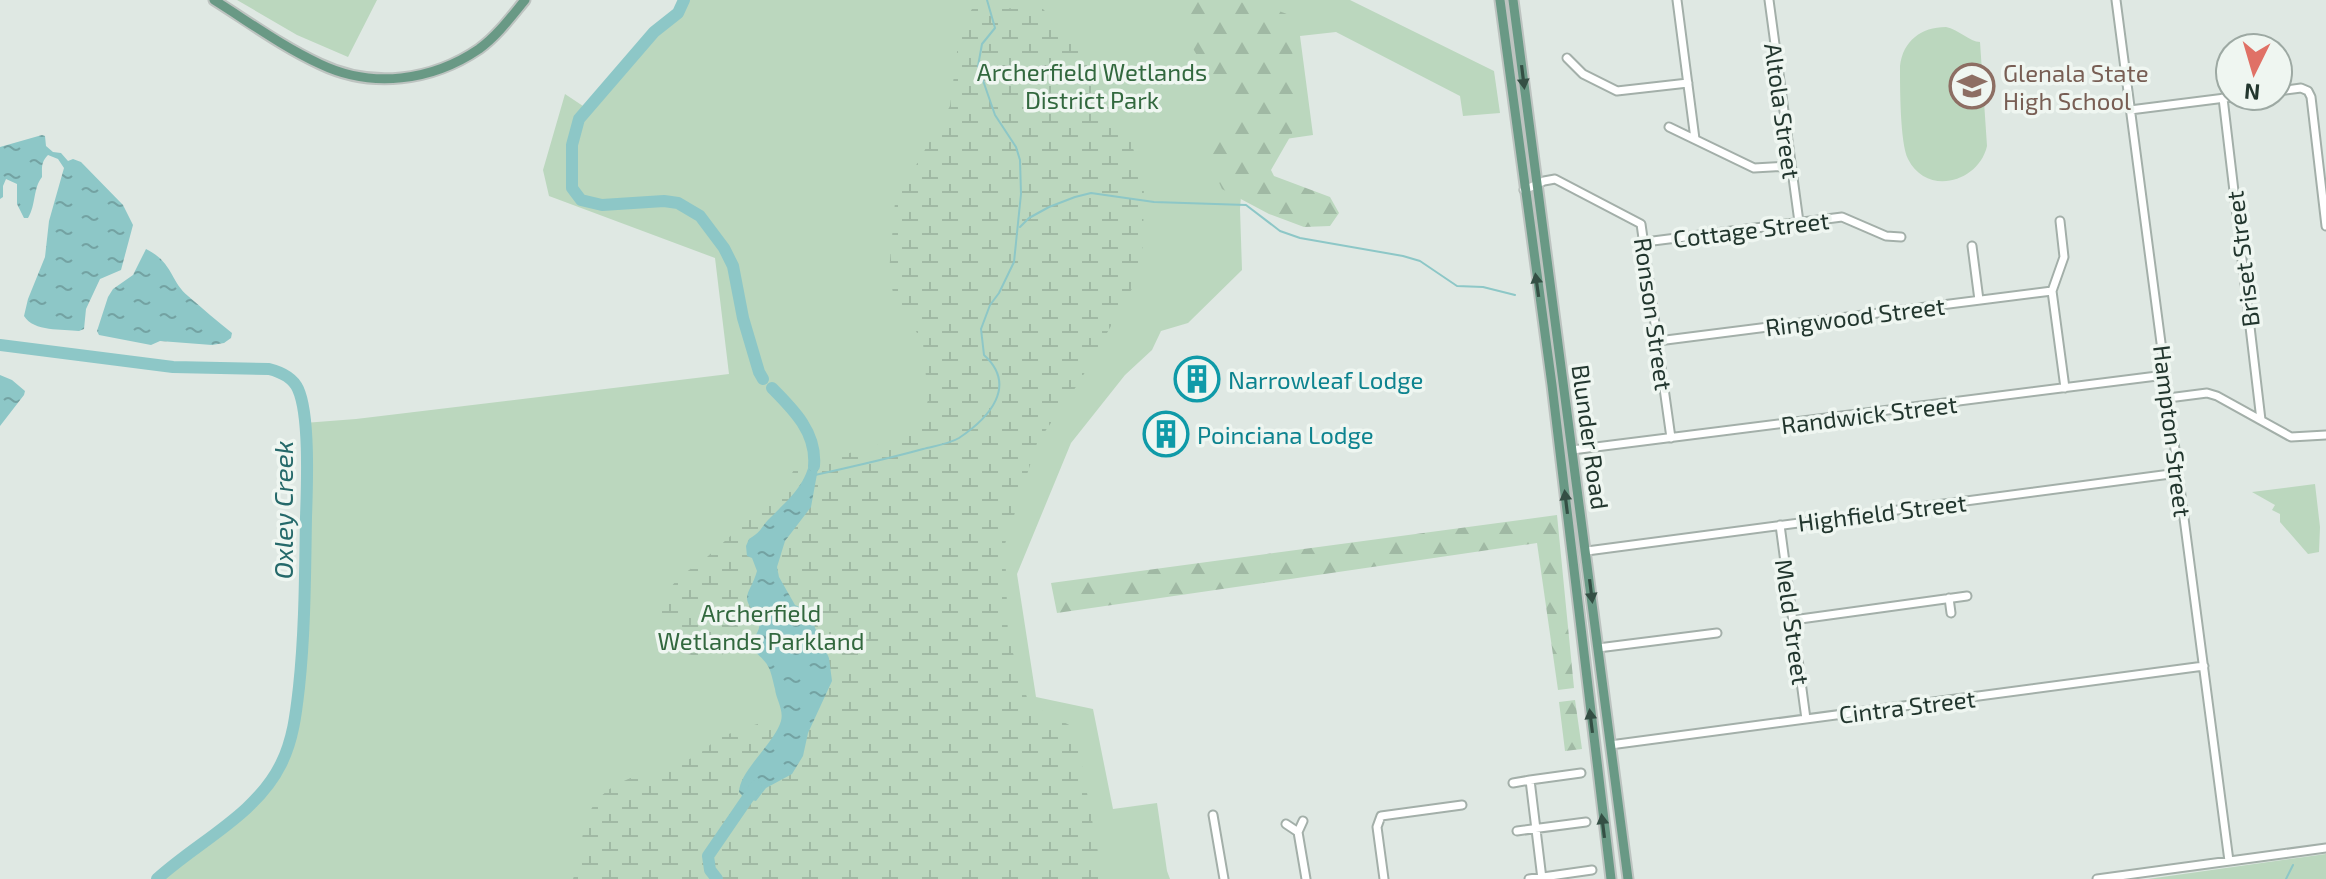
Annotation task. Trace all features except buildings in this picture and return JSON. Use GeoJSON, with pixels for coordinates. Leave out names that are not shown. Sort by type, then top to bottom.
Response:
{"type":"FeatureCollection","features":[{"type":"Feature","properties":{"kind":"main road"},"geometry":{"type":"LineString","coordinates":[[214,0],[322,66],[347,75],[390,79],[413,78],[457,62],[496,34],[525,0]]}},
{"type":"Feature","properties":{"kind":"main road","name":"Blunder Road"},"geometry":{"type":"LineString","coordinates":[[1500,0],[1566,502],[1611,879]]}},
{"type":"Feature","properties":{"kind":"main road","name":"Blunder Road"},"geometry":{"type":"LineString","coordinates":[[1513,0],[1628,879]]}},
{"type":"Feature","properties":{"kind":"street"},"geometry":{"type":"LineString","coordinates":[[1677,0],[1695,139]]}},
{"type":"Feature","properties":{"kind":"street","name":"Altola Street"},"geometry":{"type":"LineString","coordinates":[[1769,0],[1799,222]]}},
{"type":"Feature","properties":{"kind":"street","name":"Hampton Street"},"geometry":{"type":"LineString","coordinates":[[2116,0],[2229,861]]}},
{"type":"Feature","properties":{"kind":"street"},"geometry":{"type":"LineString","coordinates":[[1567,58],[1583,74],[1617,91],[1688,83]]}},
{"type":"Feature","properties":{"kind":"street"},"geometry":{"type":"LineString","coordinates":[[2294,89],[2308,91],[2311,97],[2326,226]]}},
{"type":"Feature","properties":{"kind":"street"},"geometry":{"type":"LineString","coordinates":[[2130,110],[2214,99]]}},
{"type":"Feature","properties":{"kind":"street","name":"Briset Street"},"geometry":{"type":"LineString","coordinates":[[2225,112],[2261,420]]}},
{"type":"Feature","properties":{"kind":"street"},"geometry":{"type":"LineString","coordinates":[[1669,127],[1754,168],[1790,166]]}},
{"type":"Feature","properties":{"kind":"street","name":"Ronson Street"},"geometry":{"type":"LineString","coordinates":[[1536,183],[1555,179],[1638,220],[1643,228],[1671,438]]}},
{"type":"Feature","properties":{"kind":"street"},"geometry":{"type":"LineString","coordinates":[[1524,190],[1536,183]]}},
{"type":"Feature","properties":{"kind":"street","name":"Cottage Street"},"geometry":{"type":"LineString","coordinates":[[1645,242],[1842,217],[1886,236],[1901,237]]}},
{"type":"Feature","properties":{"kind":"street"},"geometry":{"type":"LineString","coordinates":[[2060,221],[2064,257],[2052,291],[2065,388]]}},
{"type":"Feature","properties":{"kind":"street"},"geometry":{"type":"LineString","coordinates":[[1972,246],[1979,300]]}},
{"type":"Feature","properties":{"kind":"street","name":"Ringwood Street"},"geometry":{"type":"LineString","coordinates":[[1658,341],[2052,291]]}},
{"type":"Feature","properties":{"kind":"street","name":"Randwick Street"},"geometry":{"type":"LineString","coordinates":[[1572,450],[2165,375]]}},
{"type":"Feature","properties":{"kind":"street"},"geometry":{"type":"LineString","coordinates":[[2168,398],[2207,393],[2291,437],[2326,435]]}},
{"type":"Feature","properties":{"kind":"street","name":"Highfield Street"},"geometry":{"type":"LineString","coordinates":[[1587,551],[2178,473]]}},
{"type":"Feature","properties":{"kind":"street","name":"Meld Street"},"geometry":{"type":"LineString","coordinates":[[1780,525],[1806,719]]}},
{"type":"Feature","properties":{"kind":"street"},"geometry":{"type":"LineString","coordinates":[[1793,620],[1967,596]]}},
{"type":"Feature","properties":{"kind":"street"},"geometry":{"type":"LineString","coordinates":[[1949,598],[1951,613]]}},
{"type":"Feature","properties":{"kind":"street"},"geometry":{"type":"LineString","coordinates":[[1598,648],[1717,633]]}},
{"type":"Feature","properties":{"kind":"street","name":"Cintra Street"},"geometry":{"type":"LineString","coordinates":[[1610,745],[2204,666]]}},
{"type":"Feature","properties":{"kind":"street"},"geometry":{"type":"LineString","coordinates":[[1513,783],[1581,773]]}},
{"type":"Feature","properties":{"kind":"street"},"geometry":{"type":"LineString","coordinates":[[1530,780],[1542,878]]}},
{"type":"Feature","properties":{"kind":"street"},"geometry":{"type":"LineString","coordinates":[[1384,879],[1377,827],[1381,816],[1462,805]]}},
{"type":"Feature","properties":{"kind":"street"},"geometry":{"type":"LineString","coordinates":[[1213,815],[1224,879]]}},
{"type":"Feature","properties":{"kind":"street"},"geometry":{"type":"LineString","coordinates":[[1303,821],[1298,832],[1306,879]]}},
{"type":"Feature","properties":{"kind":"street"},"geometry":{"type":"LineString","coordinates":[[1517,831],[1586,822]]}},
{"type":"Feature","properties":{"kind":"street"},"geometry":{"type":"LineString","coordinates":[[1286,824],[1298,832]]}},
{"type":"Feature","properties":{"kind":"street"},"geometry":{"type":"LineString","coordinates":[[2097,879],[2326,848]]}},
{"type":"Feature","properties":{"kind":"street"},"geometry":{"type":"LineString","coordinates":[[1529,879],[1592,870]]}},
{"type":"Feature","properties":{"kind":"green space"},"geometry":{"type":"Polygon","coordinates":[[[237,0],[377,0],[348,57],[297,35],[237,0]]]}},
{"type":"Feature","properties":{"kind":"green space","name":"Archerfield Wetlands Parkland"},"geometry":{"type":"Polygon","coordinates":[[[684,0],[1350,0],[1494,71],[1500,113],[1463,116],[1460,96],[1336,32],[1300,36],[1313,135],[1245,145],[1240,209],[1242,270],[1188,323],[1161,331],[1152,350],[1125,375],[1071,443],[1017,574],[1036,697],[1093,709],[1113,809],[1157,803],[1170,879],[157,879],[233,820],[261,794],[284,757],[293,731],[305,638],[307,455],[304,423],[729,374],[715,258],[549,196],[543,170],[565,94],[586,108],[654,32],[678,13],[684,0]]]}},
{"type":"Feature","properties":{"kind":"green space"},"geometry":{"type":"Polygon","coordinates":[[[1182,0],[1251,4],[1289,15],[1298,113],[1294,130],[1271,170],[1274,176],[1330,197],[1339,213],[1330,226],[1304,227],[1269,214],[1222,189],[1210,163],[1209,139],[1225,128],[1232,115],[1188,40],[1182,0]]]}},
{"type":"Feature","properties":{"kind":"green space","name":"Archerfield Wetlands District Park"},"geometry":{"type":"Polygon","coordinates":[[[1042,8],[1069,36],[1129,135],[1144,184],[1143,245],[1134,285],[1080,381],[1037,443],[1005,544],[1008,637],[1029,704],[1075,728],[1103,879],[573,879],[586,821],[595,803],[605,793],[628,779],[694,757],[718,739],[781,714],[773,675],[766,661],[749,648],[730,650],[713,660],[683,653],[659,626],[662,599],[678,578],[707,557],[782,490],[795,468],[875,446],[921,424],[928,400],[923,343],[893,293],[889,272],[895,202],[950,106],[960,29],[972,9],[1042,8]]]}},
{"type":"Feature","properties":{"kind":"green space"},"geometry":{"type":"Polygon","coordinates":[[[1946,27],[1980,42],[1987,146],[1974,169],[1952,180],[1939,181],[1917,171],[1905,151],[1900,66],[1905,49],[1915,37],[1946,27]]]}},
{"type":"Feature","properties":{"kind":"green space"},"geometry":{"type":"Polygon","coordinates":[[[2315,484],[2320,527],[2319,552],[2308,554],[2280,522],[2280,514],[2272,510],[2275,505],[2252,492],[2315,484]]]}},
{"type":"Feature","properties":{"kind":"green space"},"geometry":{"type":"Polygon","coordinates":[[[1557,515],[1574,688],[1558,690],[1537,543],[1057,613],[1051,583],[1557,515]]]}},
{"type":"Feature","properties":{"kind":"green space"},"geometry":{"type":"Polygon","coordinates":[[[1575,700],[1582,749],[1565,751],[1559,702],[1575,700]]]}},
{"type":"Feature","properties":{"kind":"green space"},"geometry":{"type":"Polygon","coordinates":[[[2326,854],[2326,879],[2148,879],[2326,854]]]}},
{"type":"Feature","properties":{"kind":"water"},"geometry":{"type":"Polygon","coordinates":[[[45,136],[46,146],[53,152],[61,153],[68,161],[81,162],[123,205],[133,225],[121,270],[100,279],[86,309],[84,329],[79,331],[41,327],[24,316],[45,257],[49,221],[64,168],[58,159],[48,155],[42,165],[42,177],[28,218],[24,218],[17,204],[17,184],[6,179],[0,199],[0,147],[45,136]]]}},
{"type":"Feature","properties":{"kind":"water"},"geometry":{"type":"Polygon","coordinates":[[[146,249],[161,260],[188,296],[232,333],[231,338],[212,345],[160,341],[151,345],[99,335],[97,331],[108,297],[113,289],[133,275],[146,249]]]}},
{"type":"Feature","properties":{"kind":"water"},"geometry":{"type":"Polygon","coordinates":[[[0,375],[25,391],[0,426],[0,375]]]}},
{"type":"Feature","properties":{"kind":"water"},"geometry":{"type":"Polygon","coordinates":[[[816,449],[819,463],[811,507],[785,541],[777,567],[779,577],[795,605],[812,616],[829,658],[832,681],[808,733],[803,756],[792,774],[766,788],[756,801],[744,798],[739,792],[741,784],[772,739],[782,717],[769,669],[749,643],[758,631],[760,620],[747,599],[757,571],[752,558],[747,556],[746,546],[749,539],[798,488],[807,472],[811,452],[816,449]]]}},
{"type":"Feature","properties":{"kind":"waterway"},"geometry":{"type":"LineString","coordinates":[[684,0],[678,13],[654,32],[579,119],[572,145],[572,188],[581,200],[602,205],[664,201],[678,203],[700,216],[724,248],[733,266],[743,318],[763,379]]}},
{"type":"Feature","properties":{"kind":"waterway"},"geometry":{"type":"LineString","coordinates":[[815,475],[955,440],[980,421],[996,401],[999,378],[984,355],[981,329],[990,305],[1014,262],[1021,194],[1020,160],[1016,147],[995,115],[978,66],[982,44],[995,28],[987,0]]}},
{"type":"Feature","properties":{"kind":"waterway"},"geometry":{"type":"LineString","coordinates":[[1020,227],[1049,207],[1091,193],[1154,202],[1246,205],[1280,231],[1300,238],[1403,256],[1420,261],[1457,286],[1483,287],[1515,295]]}},
{"type":"Feature","properties":{"kind":"waterway","name":"Oxley Creek"},"geometry":{"type":"LineString","coordinates":[[0,345],[173,367],[269,369],[293,382],[302,401],[307,470],[304,624],[298,697],[288,746],[281,764],[257,798],[157,879]]}},
{"type":"Feature","properties":{"kind":"waterway"},"geometry":{"type":"LineString","coordinates":[[772,388],[796,414],[808,433],[814,466]]}},
{"type":"Feature","properties":{"kind":"waterway"},"geometry":{"type":"LineString","coordinates":[[717,879],[710,870],[708,856],[756,786]]}},
{"type":"Feature","properties":{"kind":"waterway"},"geometry":{"type":"LineString","coordinates":[[2286,879],[2293,865]]}},
{"type":"Feature","properties":{"kind":"place","name":"Glenala State High School"},"geometry":{"type":"Point","coordinates":[1972,86]}},
{"type":"Feature","properties":{"kind":"place","name":"Narrowleaf Lodge"},"geometry":{"type":"Point","coordinates":[1197,379]}},
{"type":"Feature","properties":{"kind":"place","name":"Poinciana Lodge"},"geometry":{"type":"Point","coordinates":[1166,434]}}]}
